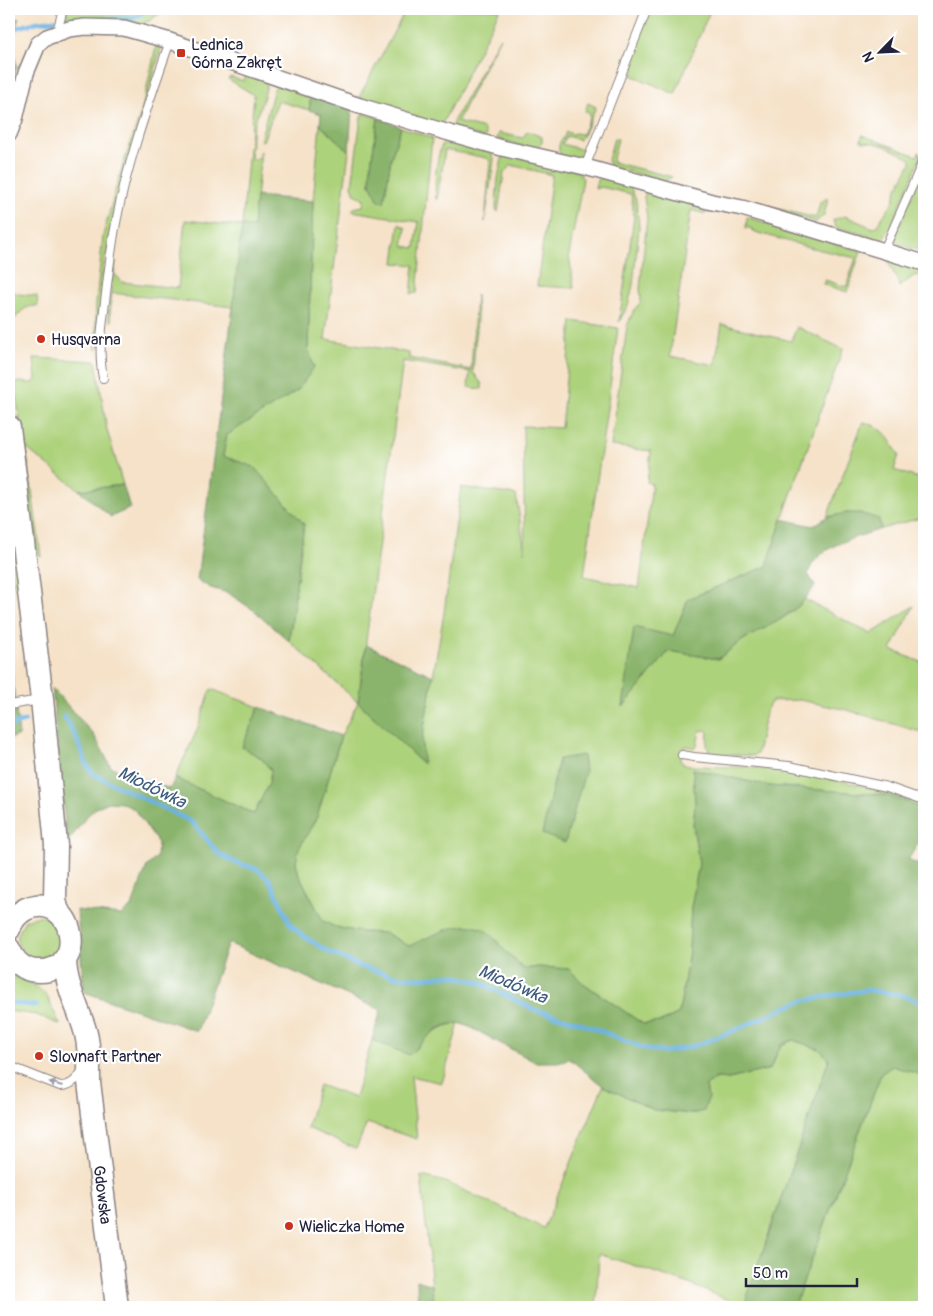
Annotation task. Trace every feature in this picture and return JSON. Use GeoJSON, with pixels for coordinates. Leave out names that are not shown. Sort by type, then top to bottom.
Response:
{"type":"FeatureCollection","features":[{"type":"Feature","properties":{"kind":"main road"},"geometry":{"type":"LineString","coordinates":[[9,427],[42,700],[56,845],[55,900],[58,912]]}},
{"type":"Feature","properties":{"kind":"main road"},"geometry":{"type":"LineString","coordinates":[[30,907],[40,882],[53,815]]}},
{"type":"Feature","properties":{"kind":"main road"},"geometry":{"type":"LineString","coordinates":[[9,929],[15,917],[22,911],[30,907],[44,906],[58,912],[66,919],[72,939],[70,950],[65,959],[53,968],[38,971],[27,969],[12,959]]}},
{"type":"Feature","properties":{"kind":"main road","name":"Gdowska"},"geometry":{"type":"LineString","coordinates":[[65,959],[65,970],[85,1029],[89,1055],[90,1082],[117,1307]]}},
{"type":"Feature","properties":{"kind":"main road","name":"Gdowska"},"geometry":{"type":"LineString","coordinates":[[38,971],[57,994],[71,1019],[90,1082]]}},
{"type":"Feature","properties":{"kind":"street"},"geometry":{"type":"LineString","coordinates":[[9,134],[15,119],[26,73],[38,44],[57,32],[85,27],[124,28],[170,41],[351,103],[439,130],[502,148],[585,167],[712,202],[742,208],[924,263]]}},
{"type":"Feature","properties":{"kind":"lane"},"geometry":{"type":"LineString","coordinates":[[57,32],[63,9]]}},
{"type":"Feature","properties":{"kind":"lane"},"geometry":{"type":"LineString","coordinates":[[585,167],[647,9]]}},
{"type":"Feature","properties":{"kind":"lane"},"geometry":{"type":"LineString","coordinates":[[103,378],[100,355],[102,327],[116,222],[129,171],[170,41]]}},
{"type":"Feature","properties":{"kind":"lane"},"geometry":{"type":"LineString","coordinates":[[884,250],[924,159]]}},
{"type":"Feature","properties":{"kind":"lane"},"geometry":{"type":"LineString","coordinates":[[9,705],[42,700]]}},
{"type":"Feature","properties":{"kind":"lane"},"geometry":{"type":"LineString","coordinates":[[682,755],[789,766],[887,787],[924,800]]}},
{"type":"Feature","properties":{"kind":"lane"},"geometry":{"type":"LineString","coordinates":[[9,1066],[60,1086],[68,1086],[75,1082],[82,1072],[83,1057]]}},
{"type":"Feature","properties":{"kind":"green space"},"geometry":{"type":"Polygon","coordinates":[[[67,9],[119,12],[134,9],[166,9],[149,21],[140,24],[66,24],[67,9]]]}},
{"type":"Feature","properties":{"kind":"green space"},"geometry":{"type":"Polygon","coordinates":[[[395,9],[404,13],[406,9],[500,9],[441,126],[359,97],[403,15],[395,9]]]}},
{"type":"Feature","properties":{"kind":"green space"},"geometry":{"type":"Polygon","coordinates":[[[650,9],[701,9],[710,11],[675,94],[627,73],[650,9]]]}},
{"type":"Feature","properties":{"kind":"green space"},"geometry":{"type":"Polygon","coordinates":[[[19,18],[13,35],[14,55],[17,66],[9,98],[9,19],[19,18]]]}},
{"type":"Feature","properties":{"kind":"green space"},"geometry":{"type":"Polygon","coordinates":[[[500,37],[457,122],[484,129],[486,135],[484,138],[452,127],[454,120],[500,37]]]}},
{"type":"Feature","properties":{"kind":"green space"},"geometry":{"type":"Polygon","coordinates":[[[157,43],[161,43],[161,49],[114,213],[104,265],[96,349],[96,303],[103,236],[119,177],[141,113],[157,43]]]}},
{"type":"Feature","properties":{"kind":"green space"},"geometry":{"type":"Polygon","coordinates":[[[246,74],[267,81],[252,134],[251,159],[256,160],[261,151],[253,228],[242,227],[233,307],[112,293],[110,315],[112,321],[110,321],[108,314],[114,263],[116,261],[114,273],[122,282],[178,288],[185,220],[242,226],[254,95],[228,79],[230,77],[244,81],[246,74]]]}},
{"type":"Feature","properties":{"kind":"green space"},"geometry":{"type":"Polygon","coordinates":[[[277,85],[311,96],[309,110],[278,101],[263,141],[261,137],[274,89],[277,85]]]}},
{"type":"Feature","properties":{"kind":"green space"},"geometry":{"type":"Polygon","coordinates":[[[311,96],[352,109],[349,151],[320,125],[321,114],[309,110],[311,96]]]}},
{"type":"Feature","properties":{"kind":"green space"},"geometry":{"type":"Polygon","coordinates":[[[588,103],[596,107],[582,137],[579,140],[567,136],[562,144],[583,150],[584,148],[588,149],[584,159],[560,155],[559,144],[566,132],[582,134],[590,117],[589,113],[585,111],[588,103]]]}},
{"type":"Feature","properties":{"kind":"green space"},"geometry":{"type":"Polygon","coordinates":[[[363,113],[378,118],[370,184],[384,201],[391,158],[401,127],[432,138],[417,293],[411,294],[414,265],[394,263],[399,224],[406,228],[403,246],[415,248],[419,222],[352,211],[354,208],[363,206],[364,199],[355,194],[352,186],[363,113]]]}},
{"type":"Feature","properties":{"kind":"green space"},"geometry":{"type":"Polygon","coordinates":[[[378,118],[401,127],[391,158],[384,202],[379,201],[370,184],[378,118]]]}},
{"type":"Feature","properties":{"kind":"green space"},"geometry":{"type":"Polygon","coordinates":[[[320,125],[349,151],[325,339],[409,353],[409,358],[471,370],[476,295],[477,317],[473,372],[482,384],[482,389],[468,387],[470,372],[403,361],[358,702],[289,641],[304,524],[223,457],[226,435],[298,390],[314,367],[308,349],[313,201],[320,125]]]}},
{"type":"Feature","properties":{"kind":"green space"},"geometry":{"type":"Polygon","coordinates":[[[527,131],[542,137],[542,143],[535,149],[497,139],[499,133],[523,138],[527,131]]]}},
{"type":"Feature","properties":{"kind":"green space"},"geometry":{"type":"Polygon","coordinates":[[[862,135],[917,156],[919,152],[921,157],[891,226],[882,240],[835,227],[833,220],[845,216],[873,228],[876,227],[894,200],[897,189],[911,163],[909,158],[890,148],[876,143],[861,141],[862,135]]]}},
{"type":"Feature","properties":{"kind":"green space"},"geometry":{"type":"Polygon","coordinates":[[[614,138],[618,139],[612,162],[672,177],[665,181],[610,167],[608,160],[614,138]]]}},
{"type":"Feature","properties":{"kind":"green space"},"geometry":{"type":"Polygon","coordinates":[[[446,139],[491,151],[494,159],[485,222],[490,161],[487,158],[445,150],[436,199],[435,185],[438,159],[446,139]]]}},
{"type":"Feature","properties":{"kind":"green space"},"geometry":{"type":"Polygon","coordinates":[[[504,154],[578,171],[583,179],[569,255],[574,288],[537,286],[552,175],[511,165],[504,173],[498,212],[496,210],[499,175],[504,154]]]}},
{"type":"Feature","properties":{"kind":"green space"},"geometry":{"type":"Polygon","coordinates":[[[924,168],[924,252],[899,244],[895,240],[897,231],[924,168]]]}},
{"type":"Feature","properties":{"kind":"green space"},"geometry":{"type":"Polygon","coordinates":[[[600,177],[629,184],[636,200],[639,227],[633,285],[628,305],[619,322],[634,217],[631,194],[601,187],[595,189],[597,180],[600,177]]]}},
{"type":"Feature","properties":{"kind":"green space"},"geometry":{"type":"Polygon","coordinates":[[[646,191],[703,205],[706,214],[691,210],[670,356],[715,365],[722,324],[791,341],[797,327],[843,349],[767,566],[688,599],[673,636],[623,706],[669,651],[718,659],[743,640],[784,617],[804,599],[871,634],[914,606],[891,650],[924,663],[924,733],[847,710],[800,700],[772,701],[766,710],[757,754],[752,756],[713,753],[709,751],[707,746],[708,732],[706,730],[700,731],[695,748],[686,746],[683,748],[680,760],[682,763],[693,766],[760,768],[828,778],[924,803],[924,809],[886,795],[769,786],[693,769],[695,804],[693,825],[699,864],[691,908],[689,951],[679,1013],[661,1022],[643,1024],[583,983],[569,969],[538,967],[525,969],[505,951],[447,930],[409,946],[386,933],[361,932],[335,927],[323,921],[299,875],[296,863],[298,850],[317,817],[341,736],[358,702],[422,763],[422,739],[444,613],[461,487],[516,495],[525,552],[523,426],[561,428],[572,321],[618,328],[584,576],[639,588],[652,484],[647,482],[651,451],[611,446],[627,326],[641,298],[640,289],[647,218],[644,197],[646,191]]]}},
{"type":"Feature","properties":{"kind":"green space"},"geometry":{"type":"Polygon","coordinates":[[[256,196],[313,201],[308,349],[314,367],[298,390],[227,435],[223,456],[254,467],[304,524],[289,641],[255,611],[228,593],[211,588],[197,580],[242,226],[253,227],[256,196]]]}},
{"type":"Feature","properties":{"kind":"green space"},"geometry":{"type":"Polygon","coordinates":[[[827,198],[824,215],[816,222],[763,209],[763,202],[766,206],[816,218],[820,203],[827,198]]]}},
{"type":"Feature","properties":{"kind":"green space"},"geometry":{"type":"Polygon","coordinates":[[[747,217],[861,251],[847,292],[823,284],[825,280],[846,287],[856,258],[752,231],[751,228],[746,228],[747,217]]]}},
{"type":"Feature","properties":{"kind":"green space"},"geometry":{"type":"Polygon","coordinates":[[[888,256],[924,266],[924,278],[915,275],[899,287],[889,264],[888,256]]]}},
{"type":"Feature","properties":{"kind":"green space"},"geometry":{"type":"Polygon","coordinates":[[[9,289],[18,294],[37,296],[38,306],[24,309],[10,325],[9,289]]]}},
{"type":"Feature","properties":{"kind":"green space"},"geometry":{"type":"Polygon","coordinates":[[[34,358],[96,361],[107,430],[123,485],[79,490],[26,448],[41,557],[36,551],[15,385],[17,382],[33,383],[36,379],[34,358]]]}},
{"type":"Feature","properties":{"kind":"green space"},"geometry":{"type":"Polygon","coordinates":[[[863,422],[881,430],[899,455],[894,470],[924,480],[924,517],[881,529],[879,519],[847,513],[827,517],[863,422]]]}},
{"type":"Feature","properties":{"kind":"green space"},"geometry":{"type":"Polygon","coordinates":[[[123,485],[130,508],[111,517],[79,490],[123,485]]]}},
{"type":"Feature","properties":{"kind":"green space"},"geometry":{"type":"Polygon","coordinates":[[[9,502],[19,583],[9,584],[9,502]]]}},
{"type":"Feature","properties":{"kind":"green space"},"geometry":{"type":"Polygon","coordinates":[[[847,513],[860,513],[879,519],[881,529],[838,544],[819,556],[812,564],[808,574],[815,586],[799,606],[778,621],[743,640],[718,659],[669,651],[623,707],[634,627],[673,636],[688,599],[767,566],[782,519],[813,526],[827,517],[847,513]]]}},
{"type":"Feature","properties":{"kind":"green space"},"geometry":{"type":"Polygon","coordinates":[[[366,645],[433,676],[422,739],[423,764],[358,702],[366,645]]]}},
{"type":"Feature","properties":{"kind":"green space"},"geometry":{"type":"Polygon","coordinates":[[[9,652],[19,735],[9,739],[9,652]]]}},
{"type":"Feature","properties":{"kind":"green space"},"geometry":{"type":"Polygon","coordinates":[[[52,688],[94,735],[111,767],[170,789],[175,778],[254,814],[269,783],[271,770],[261,758],[242,747],[259,707],[341,736],[317,817],[298,850],[296,863],[299,875],[323,921],[335,927],[361,932],[386,933],[409,946],[437,933],[458,927],[477,927],[491,935],[525,969],[538,967],[569,969],[583,983],[643,1024],[661,1022],[679,1013],[689,951],[691,908],[699,864],[693,825],[695,804],[693,769],[769,786],[886,795],[924,809],[924,834],[908,860],[924,867],[924,1074],[892,1066],[881,1074],[794,1307],[744,1306],[829,1059],[819,1049],[793,1040],[781,1045],[770,1069],[729,1079],[716,1078],[706,1086],[708,1099],[704,1111],[692,1114],[654,1110],[603,1086],[570,1059],[557,1062],[535,1062],[459,1023],[446,1025],[435,1030],[409,1055],[372,1040],[381,1010],[228,943],[197,1031],[84,992],[77,910],[121,915],[132,906],[147,866],[157,857],[158,843],[134,809],[122,803],[109,802],[97,807],[87,816],[67,843],[52,688]]]}},
{"type":"Feature","properties":{"kind":"green space"},"geometry":{"type":"Polygon","coordinates":[[[211,689],[259,707],[242,747],[261,758],[271,770],[269,783],[254,814],[175,778],[197,730],[211,689]]]}},
{"type":"Feature","properties":{"kind":"green space"},"geometry":{"type":"Polygon","coordinates":[[[583,755],[585,772],[565,843],[542,834],[559,759],[583,755]]]}},
{"type":"Feature","properties":{"kind":"green space"},"geometry":{"type":"Polygon","coordinates":[[[42,915],[58,924],[60,950],[46,961],[28,959],[18,944],[17,937],[25,920],[42,915]]]}},
{"type":"Feature","properties":{"kind":"green space"},"geometry":{"type":"Polygon","coordinates":[[[10,975],[31,983],[46,994],[60,1025],[37,1015],[9,1011],[10,975]]]}},
{"type":"Feature","properties":{"kind":"green space"},"geometry":{"type":"Polygon","coordinates":[[[459,1023],[442,1083],[411,1076],[417,1139],[367,1123],[356,1149],[307,1128],[319,1085],[355,1098],[372,1040],[409,1054],[437,1030],[459,1023]]]}},
{"type":"Feature","properties":{"kind":"green space"},"geometry":{"type":"Polygon","coordinates":[[[793,1040],[819,1049],[829,1059],[744,1306],[684,1282],[599,1254],[596,1307],[434,1307],[421,1176],[446,1182],[544,1228],[603,1086],[654,1110],[692,1114],[708,1099],[706,1086],[716,1078],[729,1079],[770,1069],[781,1045],[793,1040]]]}},
{"type":"Feature","properties":{"kind":"green space"},"geometry":{"type":"Polygon","coordinates":[[[892,1066],[924,1074],[923,1307],[794,1307],[881,1074],[892,1066]]]}},
{"type":"Feature","properties":{"kind":"green space"},"geometry":{"type":"Polygon","coordinates":[[[417,1280],[432,1285],[434,1307],[418,1307],[417,1280]]]}},
{"type":"Feature","properties":{"kind":"waterway"},"geometry":{"type":"LineString","coordinates":[[65,19],[131,19],[151,9]]}},
{"type":"Feature","properties":{"kind":"waterway"},"geometry":{"type":"LineString","coordinates":[[379,9],[391,16]]}},
{"type":"Feature","properties":{"kind":"waterway"},"geometry":{"type":"LineString","coordinates":[[9,30],[37,22],[55,20]]}},
{"type":"Feature","properties":{"kind":"waterway","name":"Miodówka"},"geometry":{"type":"LineString","coordinates":[[64,716],[93,774],[192,822],[219,854],[237,863],[257,869],[270,880],[290,924],[302,935],[327,951],[362,967],[397,977],[423,978],[451,975],[479,982],[535,1010],[578,1022],[646,1049],[666,1052],[694,1046],[798,1002],[833,995],[868,990],[901,995],[924,1003]]}},
{"type":"Feature","properties":{"kind":"waterway","name":"Miodówka"},"geometry":{"type":"LineString","coordinates":[[9,726],[25,721]]}},
{"type":"Feature","properties":{"kind":"waterway"},"geometry":{"type":"LineString","coordinates":[[9,1003],[37,1006]]}},
{"type":"Feature","properties":{"kind":"place","name":"Lednica Górna Zakręt"},"geometry":{"type":"Point","coordinates":[181,53]}},
{"type":"Feature","properties":{"kind":"place","name":"Husqvarna"},"geometry":{"type":"Point","coordinates":[41,339]}},
{"type":"Feature","properties":{"kind":"place","name":"Slovnaft Partner"},"geometry":{"type":"Point","coordinates":[39,1056]}},
{"type":"Feature","properties":{"kind":"place","name":"Wieliczka Home"},"geometry":{"type":"Point","coordinates":[289,1226]}}]}
